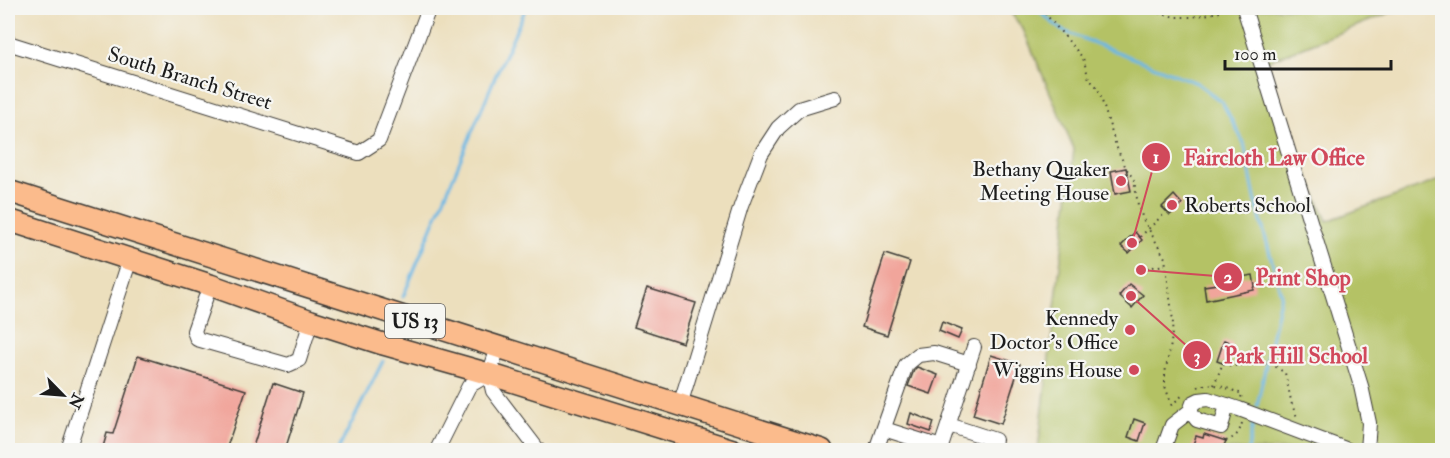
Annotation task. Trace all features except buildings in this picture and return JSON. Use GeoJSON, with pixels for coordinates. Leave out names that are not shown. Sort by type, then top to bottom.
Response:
{"type":"FeatureCollection","features":[{"type":"Feature","properties":{"kind":"highway","name":"US 13"},"geometry":{"type":"LineString","coordinates":[[8,191],[822,450]]}},
{"type":"Feature","properties":{"kind":"highway","name":"US 13"},"geometry":{"type":"LineString","coordinates":[[8,220],[383,344],[489,374],[733,450]]}},
{"type":"Feature","properties":{"kind":"street","name":"South Branch Street"},"geometry":{"type":"LineString","coordinates":[[8,43],[359,153],[379,140],[429,8]]}},
{"type":"Feature","properties":{"kind":"street"},"geometry":{"type":"LineString","coordinates":[[1244,8],[1361,386],[1369,423],[1367,450]]}},
{"type":"Feature","properties":{"kind":"street"},"geometry":{"type":"LineString","coordinates":[[680,405],[741,206],[762,154],[778,128],[798,109],[835,98]]}},
{"type":"Feature","properties":{"kind":"street"},"geometry":{"type":"LineString","coordinates":[[68,450],[130,259]]}},
{"type":"Feature","properties":{"kind":"street"},"geometry":{"type":"LineString","coordinates":[[210,285],[194,331],[197,339],[288,365],[299,360],[311,321]]}},
{"type":"Feature","properties":{"kind":"street"},"geometry":{"type":"LineString","coordinates":[[884,429],[940,449],[974,347]]}},
{"type":"Feature","properties":{"kind":"street"},"geometry":{"type":"LineString","coordinates":[[498,348],[489,374],[493,391],[538,450]]}},
{"type":"Feature","properties":{"kind":"street"},"geometry":{"type":"LineString","coordinates":[[876,450],[906,365],[918,355],[934,353],[969,364]]}},
{"type":"Feature","properties":{"kind":"street"},"geometry":{"type":"LineString","coordinates":[[437,450],[469,386],[489,374]]}},
{"type":"Feature","properties":{"kind":"street"},"geometry":{"type":"LineString","coordinates":[[1162,450],[1172,425],[1185,415],[1193,403],[1208,399],[1348,450]]}},
{"type":"Feature","properties":{"kind":"street"},"geometry":{"type":"LineString","coordinates":[[1185,415],[1221,427],[1227,405]]}},
{"type":"Feature","properties":{"kind":"street"},"geometry":{"type":"LineString","coordinates":[[949,425],[995,440]]}},
{"type":"Feature","properties":{"kind":"path"},"geometry":{"type":"LineString","coordinates":[[1142,8],[1176,17],[1192,17],[1220,12],[1226,8]]}},
{"type":"Feature","properties":{"kind":"path"},"geometry":{"type":"LineString","coordinates":[[1043,9],[1083,58],[1089,79],[1098,88],[1116,146],[1134,180],[1138,205],[1165,258],[1173,321],[1165,386],[1172,407],[1185,415]]}},
{"type":"Feature","properties":{"kind":"path"},"geometry":{"type":"LineString","coordinates":[[1140,237],[1166,212]]}},
{"type":"Feature","properties":{"kind":"path"},"geometry":{"type":"LineString","coordinates":[[1147,268],[1165,264]]}},
{"type":"Feature","properties":{"kind":"path"},"geometry":{"type":"LineString","coordinates":[[1214,385],[1223,363],[1232,366],[1270,363],[1285,373],[1296,416],[1295,430]]}},
{"type":"Feature","properties":{"kind":"green space"},"geometry":{"type":"Polygon","coordinates":[[[1007,8],[1402,8],[1260,64],[1327,221],[1442,179],[1442,450],[1038,450],[1074,149],[1023,29],[1007,8]]]}},
{"type":"Feature","properties":{"kind":"waterway"},"geometry":{"type":"LineString","coordinates":[[403,297],[526,8]]}},
{"type":"Feature","properties":{"kind":"waterway"},"geometry":{"type":"LineString","coordinates":[[1036,8],[1061,30],[1197,83],[1222,102],[1244,143],[1256,203],[1281,294],[1257,406]]}},
{"type":"Feature","properties":{"kind":"waterway"},"geometry":{"type":"LineString","coordinates":[[338,450],[383,361]]}},
{"type":"Feature","properties":{"kind":"waterway"},"geometry":{"type":"LineString","coordinates":[[1248,450],[1253,424]]}},
{"type":"Feature","properties":{"kind":"place","name":"Bethany Quaker Meeting House"},"geometry":{"type":"Point","coordinates":[1121,181]}},
{"type":"Feature","properties":{"kind":"place","name":"Roberts School"},"geometry":{"type":"Point","coordinates":[1172,205]}},
{"type":"Feature","properties":{"kind":"place","name":"Faircloth Law Office"},"geometry":{"type":"Point","coordinates":[1132,243]}},
{"type":"Feature","properties":{"kind":"place","name":"Print Shop"},"geometry":{"type":"Point","coordinates":[1141,270]}},
{"type":"Feature","properties":{"kind":"place","name":"Park Hill School"},"geometry":{"type":"Point","coordinates":[1131,296]}},
{"type":"Feature","properties":{"kind":"place","name":"Kennedy Doctor’s Office"},"geometry":{"type":"Point","coordinates":[1130,330]}},
{"type":"Feature","properties":{"kind":"place","name":"Wiggins House"},"geometry":{"type":"Point","coordinates":[1134,370]}}]}
